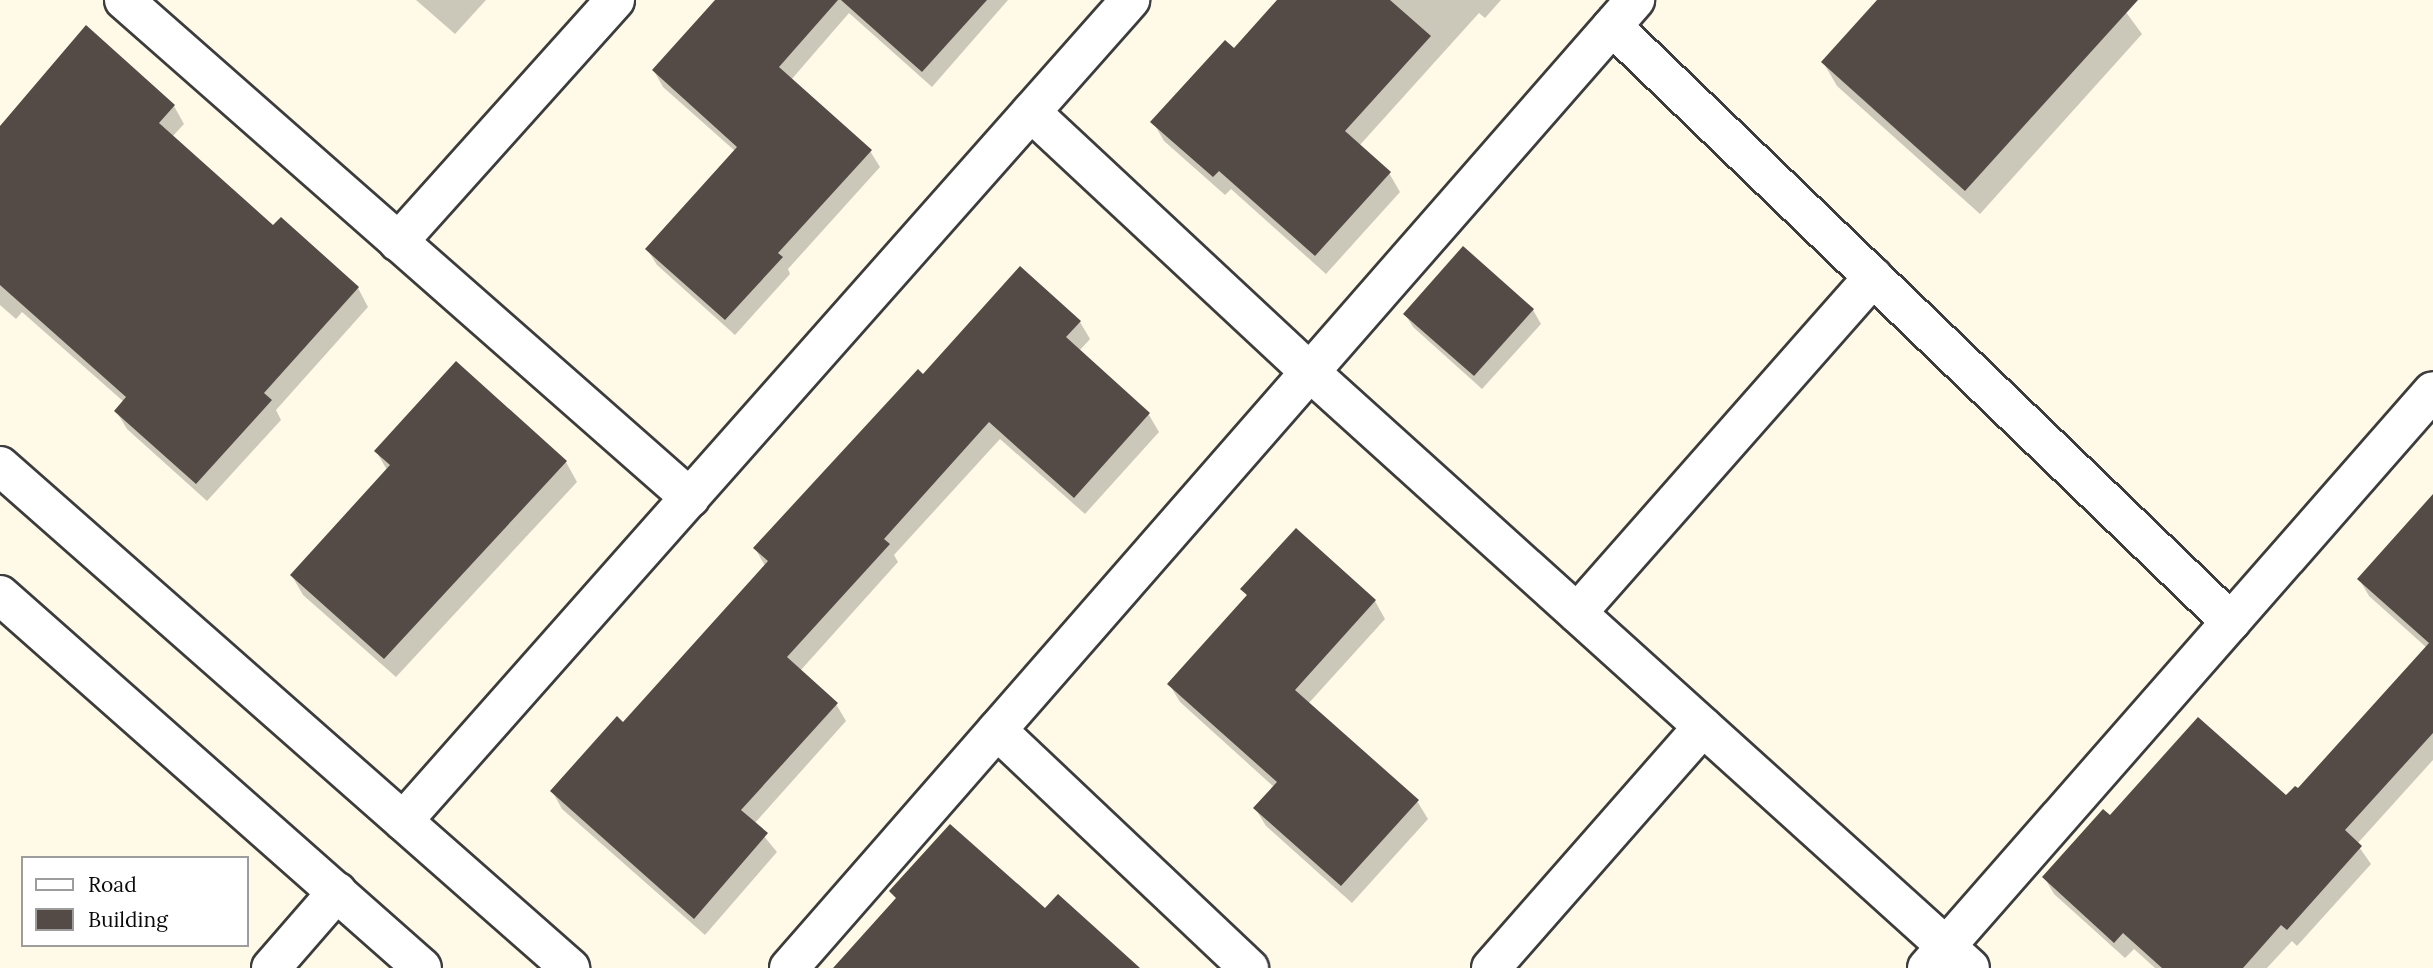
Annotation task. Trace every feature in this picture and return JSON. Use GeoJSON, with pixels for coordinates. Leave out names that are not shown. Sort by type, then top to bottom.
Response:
{"type":"FeatureCollection","features":[{"type":"Feature","properties":{"kind":"street"},"geometry":{"type":"LineString","coordinates":[[124,0],[690,498]]}},
{"type":"Feature","properties":{"kind":"street"},"geometry":{"type":"LineString","coordinates":[[398,242],[615,0]]}},
{"type":"Feature","properties":{"kind":"street"},"geometry":{"type":"LineString","coordinates":[[403,821],[1130,0]]}},
{"type":"Feature","properties":{"kind":"street"},"geometry":{"type":"LineString","coordinates":[[789,968],[1624,13],[1873,277],[2231,622]]}},
{"type":"Feature","properties":{"kind":"street"},"geometry":{"type":"LineString","coordinates":[[1031,111],[1310,372],[1703,727],[1948,961],[2231,622],[2433,391]]}},
{"type":"Feature","properties":{"kind":"street"},"geometry":{"type":"LineString","coordinates":[[1577,613],[1873,277]]}},
{"type":"Feature","properties":{"kind":"street"},"geometry":{"type":"LineString","coordinates":[[0,467],[570,968]]}},
{"type":"Feature","properties":{"kind":"street"},"geometry":{"type":"LineString","coordinates":[[0,595],[422,968]]}},
{"type":"Feature","properties":{"kind":"street"},"geometry":{"type":"LineString","coordinates":[[1491,968],[1703,727]]}},
{"type":"Feature","properties":{"kind":"street"},"geometry":{"type":"LineString","coordinates":[[998,730],[1249,968]]}},
{"type":"Feature","properties":{"kind":"street"},"geometry":{"type":"LineString","coordinates":[[271,968],[337,892]]}},
{"type":"Feature","properties":{"kind":"building"},"geometry":{"type":"Polygon","coordinates":[[[715,0],[838,0],[779,67],[872,150],[778,253],[783,257],[725,320],[645,249],[737,147],[652,70],[715,0]]]}},
{"type":"Feature","properties":{"kind":"building"},"geometry":{"type":"Polygon","coordinates":[[[841,0],[987,0],[922,72],[841,0]]]}},
{"type":"Feature","properties":{"kind":"building"},"geometry":{"type":"Polygon","coordinates":[[[1277,0],[1390,0],[1431,36],[1345,131],[1391,172],[1315,256],[1219,171],[1213,177],[1150,122],[1225,40],[1234,48],[1277,0]]]}},
{"type":"Feature","properties":{"kind":"building"},"geometry":{"type":"Polygon","coordinates":[[[1877,0],[2138,0],[1965,191],[1821,62],[1877,0]]]}},
{"type":"Feature","properties":{"kind":"building"},"geometry":{"type":"Polygon","coordinates":[[[86,25],[175,105],[159,123],[273,225],[281,217],[359,287],[264,393],[272,400],[196,484],[114,411],[126,397],[0,285],[0,126],[86,25]]]}},
{"type":"Feature","properties":{"kind":"building"},"geometry":{"type":"Polygon","coordinates":[[[1463,246],[1534,309],[1474,376],[1403,314],[1463,246]]]}},
{"type":"Feature","properties":{"kind":"building"},"geometry":{"type":"Polygon","coordinates":[[[1020,266],[1081,321],[1066,337],[1150,413],[1074,498],[989,422],[884,539],[890,544],[787,657],[838,703],[741,810],[768,833],[694,919],[550,791],[617,716],[623,722],[768,561],[753,548],[918,369],[923,374],[1020,266]]]}},
{"type":"Feature","properties":{"kind":"building"},"geometry":{"type":"Polygon","coordinates":[[[456,361],[567,461],[384,659],[290,575],[390,465],[374,451],[456,361]]]}},
{"type":"Feature","properties":{"kind":"building"},"geometry":{"type":"Polygon","coordinates":[[[2433,494],[2433,733],[2345,830],[2362,846],[2287,930],[2281,925],[2243,968],[2162,968],[2123,933],[2114,943],[2042,877],[2103,809],[2110,815],[2198,717],[2286,795],[2295,786],[2298,788],[2429,643],[2357,579],[2433,494]]]}},
{"type":"Feature","properties":{"kind":"building"},"geometry":{"type":"Polygon","coordinates":[[[1296,528],[1376,600],[1295,690],[1419,800],[1341,886],[1253,808],[1277,782],[1167,684],[1247,595],[1240,589],[1296,528]]]}},
{"type":"Feature","properties":{"kind":"building"},"geometry":{"type":"Polygon","coordinates":[[[950,824],[1045,908],[1058,894],[1140,968],[833,968],[896,898],[889,891],[950,824]]]}}]}
